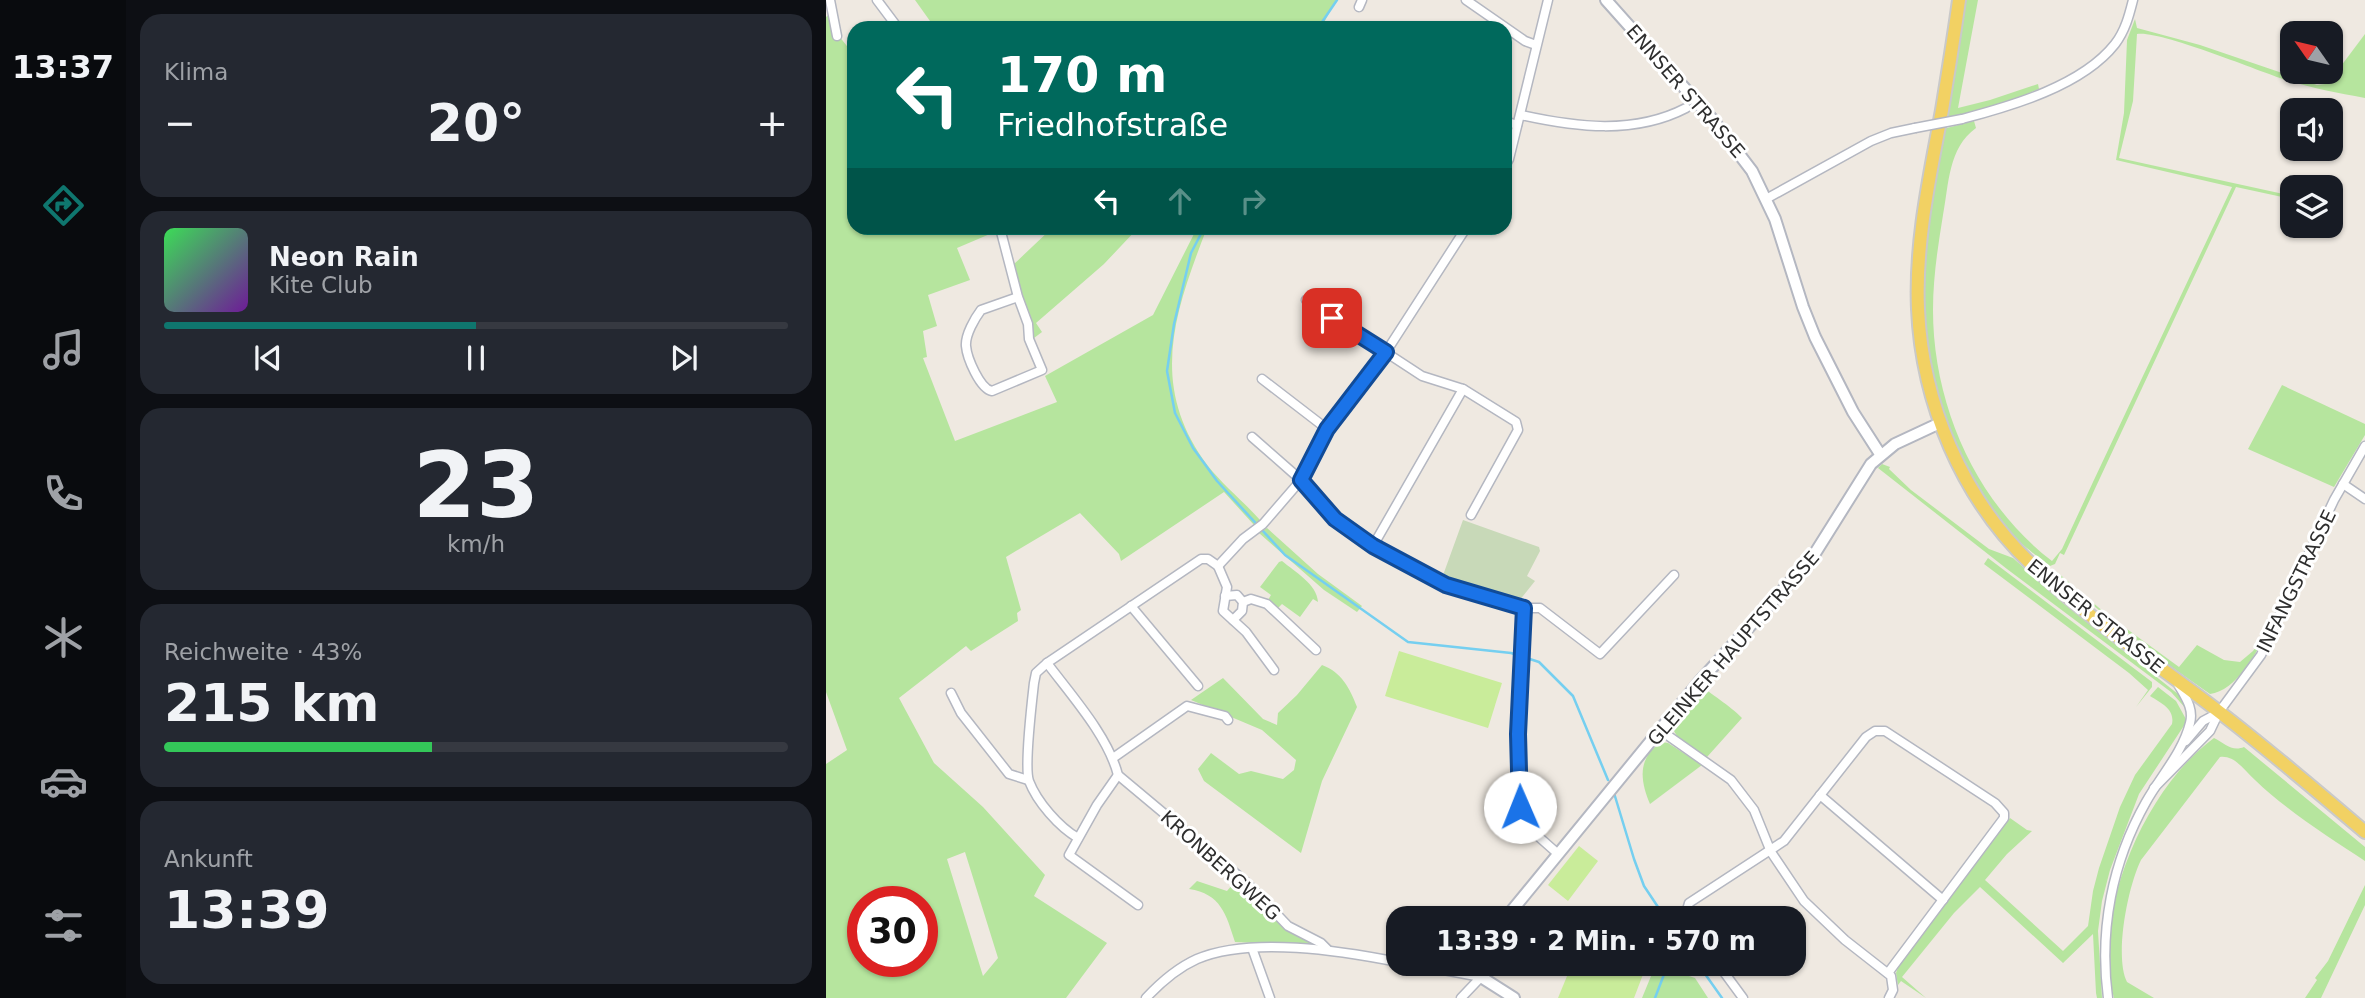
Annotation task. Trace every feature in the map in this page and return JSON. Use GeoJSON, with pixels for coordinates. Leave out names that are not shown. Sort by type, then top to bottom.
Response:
{"type":"FeatureCollection","features":[{"type":"Feature","properties":{"kind":"main road","name":"ENNSER STRASSE"},"geometry":{"type":"LineString","coordinates":[[1959,0],[1926,201],[1918,280],[1920,335],[1926,374],[1940,423],[1969,482],[2016,549],[2047,579],[2219,712],[2365,832]]}},
{"type":"Feature","properties":{"kind":"street"},"geometry":{"type":"LineString","coordinates":[[830,0],[837,36]]}},
{"type":"Feature","properties":{"kind":"street"},"geometry":{"type":"LineString","coordinates":[[877,0],[893,21]]}},
{"type":"Feature","properties":{"kind":"street"},"geometry":{"type":"LineString","coordinates":[[1466,0],[1496,21]]}},
{"type":"Feature","properties":{"kind":"street"},"geometry":{"type":"LineString","coordinates":[[1512,146],[1548,0]]}},
{"type":"Feature","properties":{"kind":"street","name":"ENNSER STRASSE"},"geometry":{"type":"LineString","coordinates":[[1606,0],[1735,145],[1752,171],[1782,239],[1812,330],[1853,412],[1880,454]]}},
{"type":"Feature","properties":{"kind":"street"},"geometry":{"type":"LineString","coordinates":[[1766,199],[1871,141],[1891,133],[1962,120],[2008,107],[2084,71],[2115,44],[2123,31],[2133,0]]}},
{"type":"Feature","properties":{"kind":"street"},"geometry":{"type":"LineString","coordinates":[[1512,32],[1536,45]]}},
{"type":"Feature","properties":{"kind":"street"},"geometry":{"type":"LineString","coordinates":[[1521,115],[1577,126],[1614,127],[1674,115],[1686,108]]}},
{"type":"Feature","properties":{"kind":"street"},"geometry":{"type":"LineString","coordinates":[[1512,123],[1517,125]]}},
{"type":"Feature","properties":{"kind":"street"},"geometry":{"type":"LineString","coordinates":[[1002,235],[1028,324],[1029,338],[1042,370],[992,391],[987,390],[980,384],[967,351],[966,340],[981,310],[1018,297]]}},
{"type":"Feature","properties":{"kind":"street"},"geometry":{"type":"LineString","coordinates":[[1218,566],[1259,527],[1301,480],[1327,429],[1386,352],[1461,235]]}},
{"type":"Feature","properties":{"kind":"street"},"geometry":{"type":"LineString","coordinates":[[1306,300],[1422,376],[1463,389],[1516,422],[1518,426],[1471,515]]}},
{"type":"Feature","properties":{"kind":"street"},"geometry":{"type":"LineString","coordinates":[[1262,379],[1327,429]]}},
{"type":"Feature","properties":{"kind":"street"},"geometry":{"type":"LineString","coordinates":[[1373,546],[1463,389]]}},
{"type":"Feature","properties":{"kind":"street","name":"GLEINKER HAUPTSTRASSE"},"geometry":{"type":"LineString","coordinates":[[1514,906],[1708,671],[1812,558],[1860,480],[1880,454],[1905,438],[1940,423]]}},
{"type":"Feature","properties":{"kind":"street"},"geometry":{"type":"LineString","coordinates":[[1252,437],[1301,480],[1335,519],[1373,546],[1446,585],[1524,608],[1540,608],[1600,654],[1674,575]]}},
{"type":"Feature","properties":{"kind":"street","name":"INFANGSTRASSE"},"geometry":{"type":"LineString","coordinates":[[2219,712],[2261,655],[2343,484],[2365,446]]}},
{"type":"Feature","properties":{"kind":"street"},"geometry":{"type":"LineString","coordinates":[[2343,484],[2365,499]]}},
{"type":"Feature","properties":{"kind":"street"},"geometry":{"type":"LineString","coordinates":[[1028,780],[1036,673],[1201,559],[1208,559],[1218,566],[1227,587],[1223,611],[1246,632],[1274,670]]}},
{"type":"Feature","properties":{"kind":"street"},"geometry":{"type":"LineString","coordinates":[[1225,596],[1237,595],[1243,602],[1242,611],[1233,620]]}},
{"type":"Feature","properties":{"kind":"street"},"geometry":{"type":"LineString","coordinates":[[1243,602],[1251,598],[1267,604],[1316,650]]}},
{"type":"Feature","properties":{"kind":"street"},"geometry":{"type":"LineString","coordinates":[[1131,606],[1198,686]]}},
{"type":"Feature","properties":{"kind":"street"},"geometry":{"type":"LineString","coordinates":[[1524,608],[1518,734],[1522,822],[1557,853]]}},
{"type":"Feature","properties":{"kind":"street"},"geometry":{"type":"LineString","coordinates":[[1047,663],[1114,758],[1118,775],[1069,855],[1138,905]]}},
{"type":"Feature","properties":{"kind":"street"},"geometry":{"type":"LineString","coordinates":[[2174,678],[2191,711],[2189,726],[2176,754]]}},
{"type":"Feature","properties":{"kind":"street"},"geometry":{"type":"LineString","coordinates":[[951,693],[961,713],[1009,774],[1028,780],[1054,816],[1078,838]]}},
{"type":"Feature","properties":{"kind":"street"},"geometry":{"type":"LineString","coordinates":[[1114,758],[1187,706],[1225,716],[1228,720]]}},
{"type":"Feature","properties":{"kind":"street"},"geometry":{"type":"LineString","coordinates":[[2108,998],[2105,937],[2111,892],[2125,846],[2154,788],[2176,754],[2203,721],[2219,712]]}},
{"type":"Feature","properties":{"kind":"street"},"geometry":{"type":"LineString","coordinates":[[2154,788],[2210,731],[2219,712]]}},
{"type":"Feature","properties":{"kind":"street"},"geometry":{"type":"LineString","coordinates":[[1660,730],[1726,776],[1737,787],[1754,810],[1771,852],[1793,886],[1816,914],[1863,956],[1888,973],[1894,985],[1889,998]]}},
{"type":"Feature","properties":{"kind":"street"},"geometry":{"type":"LineString","coordinates":[[1688,906],[1784,841],[1866,737],[1880,730],[1931,759],[1996,803],[2004,813],[2002,822],[1888,973]]}},
{"type":"Feature","properties":{"kind":"street","name":"KRONBERGWEG"},"geometry":{"type":"LineString","coordinates":[[1118,775],[1246,882],[1288,926],[1321,943],[1327,949]]}},
{"type":"Feature","properties":{"kind":"street"},"geometry":{"type":"LineString","coordinates":[[1820,795],[1943,900]]}},
{"type":"Feature","properties":{"kind":"street"},"geometry":{"type":"LineString","coordinates":[[1252,948],[1270,998]]}},
{"type":"Feature","properties":{"kind":"street"},"geometry":{"type":"LineString","coordinates":[[1146,998],[1171,975],[1196,960],[1222,951],[1252,948],[1327,949],[1386,960]]}},
{"type":"Feature","properties":{"kind":"street"},"geometry":{"type":"LineString","coordinates":[[1476,976],[1514,998]]}},
{"type":"Feature","properties":{"kind":"street"},"geometry":{"type":"LineString","coordinates":[[1727,976],[1743,998]]}},
{"type":"Feature","properties":{"kind":"street"},"geometry":{"type":"LineString","coordinates":[[1461,998],[1481,977]]}},
{"type":"Feature","properties":{"kind":"green space"},"geometry":{"type":"Polygon","coordinates":[[[915,0],[1336,0],[1325,21],[930,21],[915,0]]]}},
{"type":"Feature","properties":{"kind":"green space"},"geometry":{"type":"Polygon","coordinates":[[[1964,0],[1978,0],[1958,108],[2038,84],[2039,89],[1995,107],[1946,118],[1964,0]]]}},
{"type":"Feature","properties":{"kind":"green space"},"geometry":{"type":"Polygon","coordinates":[[[831,13],[839,36],[847,46],[847,235],[988,235],[957,248],[970,280],[928,295],[937,326],[923,331],[927,357],[923,358],[955,441],[1057,402],[1045,376],[1153,315],[1193,235],[1204,235],[1177,320],[1173,378],[1178,407],[1189,436],[1208,466],[1260,520],[1254,525],[1224,492],[1121,561],[1119,554],[1080,513],[1006,557],[1021,610],[1017,613],[1018,621],[971,651],[966,646],[899,698],[934,763],[983,807],[1045,875],[1034,896],[1107,943],[1066,998],[826,998],[826,764],[847,750],[826,692],[826,17],[831,13]],[[965,852],[947,859],[983,976],[998,958],[965,852]]]}},
{"type":"Feature","properties":{"kind":"green space"},"geometry":{"type":"Polygon","coordinates":[[[2135,19],[2137,28],[2200,45],[2280,72],[2280,77],[2187,44],[2149,34],[2137,34],[2133,101],[2119,158],[2280,193],[2280,196],[2236,187],[2064,555],[2060,553],[2055,564],[2050,566],[2017,539],[1995,513],[1960,453],[1947,420],[1936,385],[1924,316],[1925,245],[1930,206],[1943,129],[1974,121],[1976,128],[1960,146],[1951,167],[1936,262],[1933,310],[1941,381],[1964,449],[1981,481],[2001,511],[2052,561],[2062,549],[2232,187],[2116,160],[2124,113],[2127,40],[2135,19]]]}},
{"type":"Feature","properties":{"kind":"green space"},"geometry":{"type":"Polygon","coordinates":[[[2365,34],[2365,98],[2300,84],[2343,84],[2343,63],[2365,34]]]}},
{"type":"Feature","properties":{"kind":"green space"},"geometry":{"type":"Polygon","coordinates":[[[1045,235],[1131,235],[1104,264],[1036,323],[1042,332],[1034,338],[1013,265],[1045,235]]]}},
{"type":"Feature","properties":{"kind":"green space"},"geometry":{"type":"Polygon","coordinates":[[[2282,385],[2365,424],[2365,435],[2334,487],[2248,449],[2282,385]]]}},
{"type":"Feature","properties":{"kind":"green space"},"geometry":{"type":"Polygon","coordinates":[[[1882,464],[1890,467],[1911,490],[1989,549],[2013,558],[2063,603],[2178,694],[2188,711],[2171,692],[1878,468],[1882,464]]]}},
{"type":"Feature","properties":{"kind":"green space"},"geometry":{"type":"Polygon","coordinates":[[[1463,520],[1539,547],[1540,551],[1527,576],[1535,581],[1519,601],[1480,592],[1442,578],[1463,520]]]}},
{"type":"Feature","properties":{"kind":"green space"},"geometry":{"type":"Polygon","coordinates":[[[1267,528],[1318,574],[1362,606],[1357,612],[1324,590],[1259,533],[1267,528]]]}},
{"type":"Feature","properties":{"kind":"green space"},"geometry":{"type":"Polygon","coordinates":[[[1988,558],[2152,682],[2152,687],[2136,707],[2148,690],[1984,564],[1988,558]]]}},
{"type":"Feature","properties":{"kind":"green space"},"geometry":{"type":"Polygon","coordinates":[[[1282,561],[1304,579],[1317,596],[1318,602],[1313,599],[1300,617],[1282,604],[1278,608],[1268,600],[1271,595],[1260,587],[1282,561]]]}},
{"type":"Feature","properties":{"kind":"green space"},"geometry":{"type":"Polygon","coordinates":[[[2057,572],[2105,613],[2179,667],[2197,645],[2224,660],[2240,662],[2253,651],[2267,631],[2258,650],[2237,679],[2220,691],[2210,694],[2166,663],[2056,576],[2057,572]]]}},
{"type":"Feature","properties":{"kind":"green space"},"geometry":{"type":"Polygon","coordinates":[[[1399,651],[1502,683],[1488,728],[1385,696],[1399,651]]]}},
{"type":"Feature","properties":{"kind":"green space"},"geometry":{"type":"Polygon","coordinates":[[[1322,665],[1344,682],[1357,707],[1322,781],[1301,853],[1204,781],[1198,769],[1211,753],[1239,774],[1251,771],[1283,779],[1294,770],[1296,760],[1262,730],[1191,700],[1223,678],[1263,719],[1277,725],[1278,713],[1322,665]]]}},
{"type":"Feature","properties":{"kind":"green space"},"geometry":{"type":"Polygon","coordinates":[[[1702,687],[1742,718],[1707,757],[1685,745],[1671,724],[1702,687]]]}},
{"type":"Feature","properties":{"kind":"green space"},"geometry":{"type":"Polygon","coordinates":[[[2158,687],[2176,701],[2187,721],[2139,794],[2110,870],[2098,931],[2102,998],[2097,998],[2096,993],[2093,934],[2063,963],[1980,887],[1954,913],[1902,977],[1926,998],[1901,981],[1898,985],[1896,973],[1899,965],[2010,818],[2032,831],[2007,854],[1985,880],[2063,951],[2088,926],[2099,868],[2120,807],[2135,775],[2172,724],[2169,710],[2150,696],[2158,687]]]}},
{"type":"Feature","properties":{"kind":"green space"},"geometry":{"type":"Polygon","coordinates":[[[2214,738],[2232,748],[2244,747],[2365,847],[2365,861],[2294,813],[2235,761],[2220,757],[2141,860],[2127,903],[2122,939],[2123,970],[2127,982],[2154,998],[2114,998],[2109,965],[2110,929],[2117,892],[2129,855],[2166,788],[2189,760],[2214,738]]]}},
{"type":"Feature","properties":{"kind":"green space"},"geometry":{"type":"Polygon","coordinates":[[[1662,742],[1668,743],[1702,765],[1650,804],[1644,787],[1643,770],[1648,755],[1662,742]]]}},
{"type":"Feature","properties":{"kind":"green space"},"geometry":{"type":"Polygon","coordinates":[[[1579,846],[1598,861],[1568,901],[1548,885],[1579,846]]]}},
{"type":"Feature","properties":{"kind":"green space"},"geometry":{"type":"Polygon","coordinates":[[[1237,879],[1317,946],[1235,942],[1221,907],[1208,895],[1189,889],[1197,881],[1227,891],[1237,879]]]}},
{"type":"Feature","properties":{"kind":"green space"},"geometry":{"type":"Polygon","coordinates":[[[2365,885],[2365,905],[2321,998],[2305,998],[2328,961],[2365,885]]]}},
{"type":"Feature","properties":{"kind":"green space"},"geometry":{"type":"Polygon","coordinates":[[[1567,976],[1642,976],[1634,998],[1558,998],[1567,976]]]}},
{"type":"Feature","properties":{"kind":"green space"},"geometry":{"type":"Polygon","coordinates":[[[1651,976],[1689,976],[1695,978],[1708,998],[1642,998],[1651,976]]]}},
{"type":"Feature","properties":{"kind":"waterway"},"geometry":{"type":"LineString","coordinates":[[1323,21],[1337,0]]}},
{"type":"Feature","properties":{"kind":"waterway"},"geometry":{"type":"LineString","coordinates":[[1200,235],[1191,253],[1174,324],[1167,371],[1175,413],[1193,448],[1217,481],[1285,555],[1408,642],[1511,653],[1539,662],[1573,696],[1608,780]]}},
{"type":"Feature","properties":{"kind":"waterway"},"geometry":{"type":"LineString","coordinates":[[1614,793],[1644,886],[1657,906]]}},
{"type":"Feature","properties":{"kind":"waterway"},"geometry":{"type":"LineString","coordinates":[[1655,998],[1663,976]]}},
{"type":"Feature","properties":{"kind":"waterway"},"geometry":{"type":"LineString","coordinates":[[1706,976],[1722,998]]}},
{"type":"Feature","properties":{"kind":"route"},"geometry":{"type":"LineString","coordinates":[[1332,318],[1386,352],[1327,429],[1301,480],[1335,519],[1373,546],[1427,577],[1524,608],[1518,734],[1520,807]]}}]}
